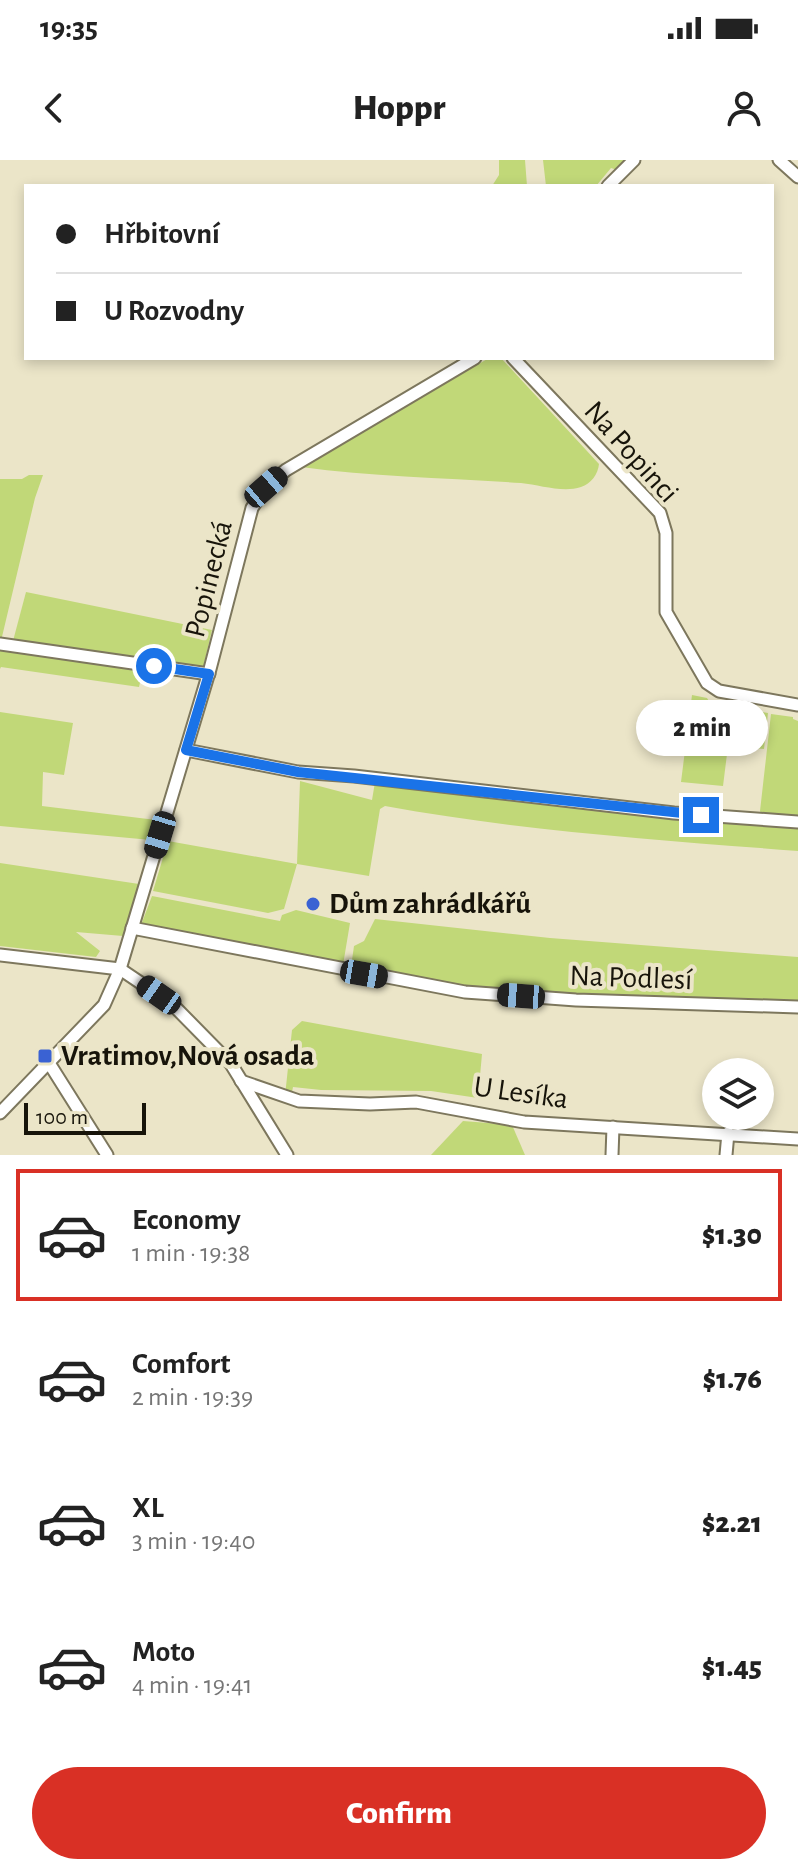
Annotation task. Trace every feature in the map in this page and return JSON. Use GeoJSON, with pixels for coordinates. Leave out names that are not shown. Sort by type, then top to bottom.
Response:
{"type":"FeatureCollection","features":[{"type":"Feature","properties":{"kind":"street"},"geometry":{"type":"LineString","coordinates":[[610,184],[634,160]]}},
{"type":"Feature","properties":{"kind":"street"},"geometry":{"type":"LineString","coordinates":[[779,160],[798,177]]}},
{"type":"Feature","properties":{"kind":"street","name":"Popinecká"},"geometry":{"type":"LineString","coordinates":[[0,1113],[104,1005],[120,969],[209,674],[252,508],[266,487],[286,470],[472,360]]}},
{"type":"Feature","properties":{"kind":"street","name":"Na Popinci"},"geometry":{"type":"LineString","coordinates":[[515,360],[660,513],[666,533],[666,612],[707,683],[719,691],[798,705]]}},
{"type":"Feature","properties":{"kind":"street"},"geometry":{"type":"LineString","coordinates":[[0,644],[209,674]]}},
{"type":"Feature","properties":{"kind":"street"},"geometry":{"type":"LineString","coordinates":[[186,750],[298,772],[645,810],[798,822]]}},
{"type":"Feature","properties":{"kind":"street","name":"Na Podlesí"},"geometry":{"type":"LineString","coordinates":[[132,928],[465,992],[576,1000],[798,1007]]}},
{"type":"Feature","properties":{"kind":"street"},"geometry":{"type":"LineString","coordinates":[[0,955],[120,969],[172,1004],[231,1064],[281,1153]]}},
{"type":"Feature","properties":{"kind":"street"},"geometry":{"type":"LineString","coordinates":[[49,1063],[107,1155]]}},
{"type":"Feature","properties":{"kind":"street","name":"U Lesíka"},"geometry":{"type":"LineString","coordinates":[[241,1081],[299,1101],[416,1102],[524,1122],[798,1139]]}},
{"type":"Feature","properties":{"kind":"street"},"geometry":{"type":"LineString","coordinates":[[612,1155],[613,1127]]}},
{"type":"Feature","properties":{"kind":"street"},"geometry":{"type":"LineString","coordinates":[[726,1155],[728,1133]]}},
{"type":"Feature","properties":{"kind":"green space"},"geometry":{"type":"Polygon","coordinates":[[[499,160],[525,160],[527,184],[493,184],[499,175],[499,160]]]}},
{"type":"Feature","properties":{"kind":"green space"},"geometry":{"type":"Polygon","coordinates":[[[543,160],[627,160],[617,170],[611,168],[598,184],[546,184],[543,160]]]}},
{"type":"Feature","properties":{"kind":"green space"},"geometry":{"type":"Polygon","coordinates":[[[486,360],[503,360],[599,464],[596,475],[588,484],[574,489],[301,467],[486,360]]]}},
{"type":"Feature","properties":{"kind":"green space"},"geometry":{"type":"Polygon","coordinates":[[[29,475],[43,475],[1,641],[144,665],[139,687],[0,669],[0,479],[22,479],[29,475]]]}},
{"type":"Feature","properties":{"kind":"green space"},"geometry":{"type":"Polygon","coordinates":[[[26,592],[212,630],[203,668],[13,641],[26,592]]]}},
{"type":"Feature","properties":{"kind":"green space"},"geometry":{"type":"Polygon","coordinates":[[[692,695],[707,698],[710,703],[768,713],[764,749],[728,746],[723,786],[681,782],[692,695]]]}},
{"type":"Feature","properties":{"kind":"green space"},"geometry":{"type":"Polygon","coordinates":[[[0,712],[73,723],[64,775],[43,772],[42,806],[156,820],[151,840],[0,826],[0,712]]]}},
{"type":"Feature","properties":{"kind":"green space"},"geometry":{"type":"Polygon","coordinates":[[[771,714],[793,717],[798,721],[798,819],[763,817],[760,811],[771,714]]]}},
{"type":"Feature","properties":{"kind":"green space"},"geometry":{"type":"Polygon","coordinates":[[[300,781],[372,800],[375,782],[798,825],[798,851],[539,828],[385,806],[380,809],[369,876],[297,864],[300,781]]]}},
{"type":"Feature","properties":{"kind":"green space"},"geometry":{"type":"Polygon","coordinates":[[[168,841],[297,864],[284,909],[268,913],[153,891],[168,841]]]}},
{"type":"Feature","properties":{"kind":"green space"},"geometry":{"type":"Polygon","coordinates":[[[0,863],[139,884],[123,936],[76,932],[100,951],[96,957],[0,946],[0,863]]]}},
{"type":"Feature","properties":{"kind":"green space"},"geometry":{"type":"Polygon","coordinates":[[[152,896],[280,921],[282,915],[296,910],[350,923],[343,965],[141,925],[152,896]]]}},
{"type":"Feature","properties":{"kind":"green space"},"geometry":{"type":"Polygon","coordinates":[[[375,919],[550,938],[798,957],[798,1006],[608,998],[471,988],[351,967],[354,946],[364,941],[375,919]]]}},
{"type":"Feature","properties":{"kind":"green space"},"geometry":{"type":"Polygon","coordinates":[[[302,1021],[482,1054],[478,1098],[431,1091],[293,1087],[291,1097],[285,1096],[292,1030],[302,1021]]]}},
{"type":"Feature","properties":{"kind":"green space"},"geometry":{"type":"Polygon","coordinates":[[[463,1121],[512,1125],[525,1155],[431,1155],[463,1121]]]}},
{"type":"Feature","properties":{"kind":"place","name":"Dům zahrádkářů"},"geometry":{"type":"Point","coordinates":[313,904]}},
{"type":"Feature","properties":{"kind":"place","name":"Vratimov,Nová osada"},"geometry":{"type":"Point","coordinates":[45,1056]}},
{"type":"Feature","properties":{"kind":"route"},"geometry":{"type":"LineString","coordinates":[[154,666],[209,674],[186,750],[298,772],[701,815]]}}]}
